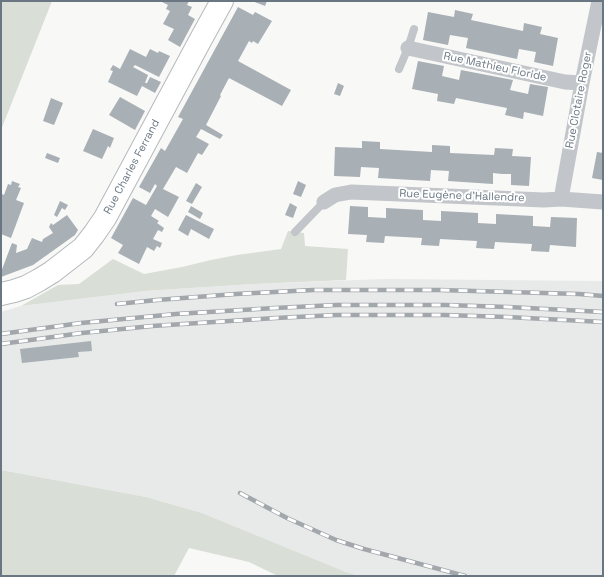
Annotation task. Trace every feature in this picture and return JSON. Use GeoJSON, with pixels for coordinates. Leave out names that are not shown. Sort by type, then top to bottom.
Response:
{"type":"FeatureCollection","features":[{"type":"Feature","properties":{"kind":"street","name":"Rue Charles Ferrand"},"geometry":{"type":"LineString","coordinates":[[1,294],[26,286],[52,272],[83,248],[94,234],[105,218],[222,1]]}},
{"type":"Feature","properties":{"kind":"street","name":"Rue Clotaire Roger"},"geometry":{"type":"LineString","coordinates":[[561,199],[582,83],[599,1]]}},
{"type":"Feature","properties":{"kind":"street","name":"Rue Mathieu Floride"},"geometry":{"type":"LineString","coordinates":[[408,48],[565,82],[582,83]]}},
{"type":"Feature","properties":{"kind":"street","name":"Rue Eugène d'Hallendre"},"geometry":{"type":"LineString","coordinates":[[324,202],[335,195],[351,192],[544,200],[561,199],[603,202]]}},
{"type":"Feature","properties":{"kind":"lane"},"geometry":{"type":"LineString","coordinates":[[399,69],[414,29]]}},
{"type":"Feature","properties":{"kind":"lane"},"geometry":{"type":"LineString","coordinates":[[295,232],[324,202]]}},
{"type":"Feature","properties":{"kind":"shaded area"},"geometry":{"type":"Polygon","coordinates":[[[1,1],[52,1],[1,130],[1,1]]]}},
{"type":"Feature","properties":{"kind":"shaded area"},"geometry":{"type":"Polygon","coordinates":[[[288,231],[304,233],[305,246],[348,249],[346,280],[145,291],[21,306],[58,285],[79,284],[113,259],[144,274],[237,255],[281,249],[288,231]]]}},
{"type":"Feature","properties":{"kind":"shaded area"},"geometry":{"type":"Polygon","coordinates":[[[385,279],[603,281],[603,576],[359,576],[202,513],[146,497],[1,470],[1,312],[21,306],[145,291],[252,284],[385,279]]]}},
{"type":"Feature","properties":{"kind":"shaded area"},"geometry":{"type":"Polygon","coordinates":[[[1,470],[146,497],[202,513],[359,576],[278,576],[249,562],[189,548],[174,576],[1,576],[1,470]]]}},
{"type":"Feature","properties":{"kind":"building"},"geometry":{"type":"Polygon","coordinates":[[[189,1],[187,5],[192,7],[188,15],[195,19],[180,47],[168,40],[174,29],[163,24],[170,11],[166,9],[168,5],[162,2],[189,1]]]}},
{"type":"Feature","properties":{"kind":"building"},"geometry":{"type":"Polygon","coordinates":[[[252,1],[267,1],[265,6],[252,1]]]}},
{"type":"Feature","properties":{"kind":"building"},"geometry":{"type":"Polygon","coordinates":[[[238,7],[253,15],[255,12],[272,21],[258,44],[253,41],[252,43],[249,41],[238,61],[291,90],[282,106],[229,78],[206,125],[223,135],[220,139],[201,129],[196,137],[209,144],[202,155],[198,153],[187,173],[176,167],[163,189],[179,197],[168,217],[155,209],[151,216],[159,221],[157,223],[164,228],[162,232],[158,230],[153,239],[162,243],[160,248],[157,246],[154,251],[147,247],[139,264],[118,253],[123,245],[111,238],[133,198],[146,205],[157,186],[155,184],[150,193],[139,187],[161,148],[165,151],[183,119],[178,117],[238,7]]]}},
{"type":"Feature","properties":{"kind":"building"},"geometry":{"type":"Polygon","coordinates":[[[455,10],[473,14],[471,20],[523,31],[524,23],[542,27],[540,34],[558,38],[553,66],[534,62],[536,52],[519,49],[517,59],[466,48],[468,38],[450,35],[448,45],[423,40],[428,12],[454,17],[455,10]]]}},
{"type":"Feature","properties":{"kind":"building"},"geometry":{"type":"Polygon","coordinates":[[[130,49],[146,57],[150,49],[170,56],[159,77],[135,65],[133,67],[148,75],[145,83],[147,83],[150,77],[161,82],[155,93],[142,86],[137,96],[108,82],[113,71],[110,70],[113,65],[120,69],[130,49]]]}},
{"type":"Feature","properties":{"kind":"building"},"geometry":{"type":"Polygon","coordinates":[[[418,61],[444,66],[442,76],[459,80],[461,70],[513,80],[510,90],[528,94],[530,84],[548,87],[543,116],[524,112],[523,119],[505,115],[507,108],[456,98],[454,104],[437,101],[438,94],[412,89],[418,61]]]}},
{"type":"Feature","properties":{"kind":"building"},"geometry":{"type":"Polygon","coordinates":[[[338,83],[344,86],[340,96],[334,94],[338,83]]]}},
{"type":"Feature","properties":{"kind":"building"},"geometry":{"type":"Polygon","coordinates":[[[120,97],[145,111],[135,130],[109,115],[120,97]]]}},
{"type":"Feature","properties":{"kind":"building"},"geometry":{"type":"Polygon","coordinates":[[[51,98],[63,103],[54,125],[43,121],[51,98]]]}},
{"type":"Feature","properties":{"kind":"building"},"geometry":{"type":"Polygon","coordinates":[[[93,129],[114,138],[110,148],[108,146],[102,159],[83,151],[93,129]]]}},
{"type":"Feature","properties":{"kind":"building"},"geometry":{"type":"Polygon","coordinates":[[[362,141],[380,142],[380,149],[432,152],[432,145],[450,146],[450,153],[494,155],[495,148],[513,149],[512,156],[531,157],[529,186],[511,185],[511,174],[493,173],[493,184],[448,181],[449,171],[431,170],[430,181],[378,178],[379,168],[361,167],[360,177],[334,176],[335,147],[362,148],[362,141]]]}},
{"type":"Feature","properties":{"kind":"building"},"geometry":{"type":"Polygon","coordinates":[[[597,152],[603,153],[603,180],[592,178],[597,152]]]}},
{"type":"Feature","properties":{"kind":"building"},"geometry":{"type":"Polygon","coordinates":[[[47,153],[60,158],[58,163],[45,158],[47,153]]]}},
{"type":"Feature","properties":{"kind":"building"},"geometry":{"type":"Polygon","coordinates":[[[12,181],[20,184],[18,187],[21,188],[16,200],[24,203],[11,238],[1,234],[1,196],[2,194],[4,195],[8,184],[11,185],[12,181]]]}},
{"type":"Feature","properties":{"kind":"building"},"geometry":{"type":"Polygon","coordinates":[[[298,181],[306,185],[301,197],[293,194],[298,181]]]}},
{"type":"Feature","properties":{"kind":"building"},"geometry":{"type":"Polygon","coordinates":[[[196,183],[202,187],[192,204],[186,201],[196,183]]]}},
{"type":"Feature","properties":{"kind":"building"},"geometry":{"type":"Polygon","coordinates":[[[60,201],[68,205],[65,210],[62,208],[57,217],[54,215],[60,201]]]}},
{"type":"Feature","properties":{"kind":"building"},"geometry":{"type":"Polygon","coordinates":[[[290,203],[297,207],[293,218],[285,215],[290,203]]]}},
{"type":"Feature","properties":{"kind":"building"},"geometry":{"type":"Polygon","coordinates":[[[191,206],[203,213],[200,219],[188,212],[191,206]]]}},
{"type":"Feature","properties":{"kind":"building"},"geometry":{"type":"Polygon","coordinates":[[[350,206],[368,207],[368,217],[386,218],[386,208],[423,210],[423,220],[441,221],[441,211],[478,213],[478,223],[496,224],[496,214],[533,216],[533,226],[550,227],[551,217],[577,218],[576,247],[550,245],[549,252],[531,251],[532,244],[495,242],[494,249],[476,248],[477,241],[440,239],[439,246],[421,245],[422,238],[385,236],[384,243],[366,242],[367,235],[348,234],[350,206]]]}},
{"type":"Feature","properties":{"kind":"building"},"geometry":{"type":"Polygon","coordinates":[[[67,215],[78,230],[75,235],[33,265],[1,277],[1,272],[12,243],[17,245],[16,253],[27,249],[32,238],[42,242],[43,239],[53,233],[49,227],[51,223],[53,225],[67,215]]]}},
{"type":"Feature","properties":{"kind":"building"},"geometry":{"type":"Polygon","coordinates":[[[186,215],[214,229],[209,239],[191,229],[188,236],[178,230],[186,215]]]}},
{"type":"Feature","properties":{"kind":"building"},"geometry":{"type":"Polygon","coordinates":[[[91,341],[92,351],[78,352],[79,357],[22,363],[20,349],[91,341]]]}},
{"type":"Feature","properties":{"kind":"railway"},"geometry":{"type":"LineString","coordinates":[[117,304],[236,294],[313,290],[439,290],[603,296]]}},
{"type":"Feature","properties":{"kind":"railway"},"geometry":{"type":"LineString","coordinates":[[1,334],[81,323],[176,314],[336,305],[446,305],[603,312]]}},
{"type":"Feature","properties":{"kind":"railway"},"geometry":{"type":"LineString","coordinates":[[1,344],[82,333],[152,326],[336,315],[445,315],[603,322]]}},
{"type":"Feature","properties":{"kind":"railway"},"geometry":{"type":"LineString","coordinates":[[240,493],[287,518],[336,540],[465,576]]}}]}
